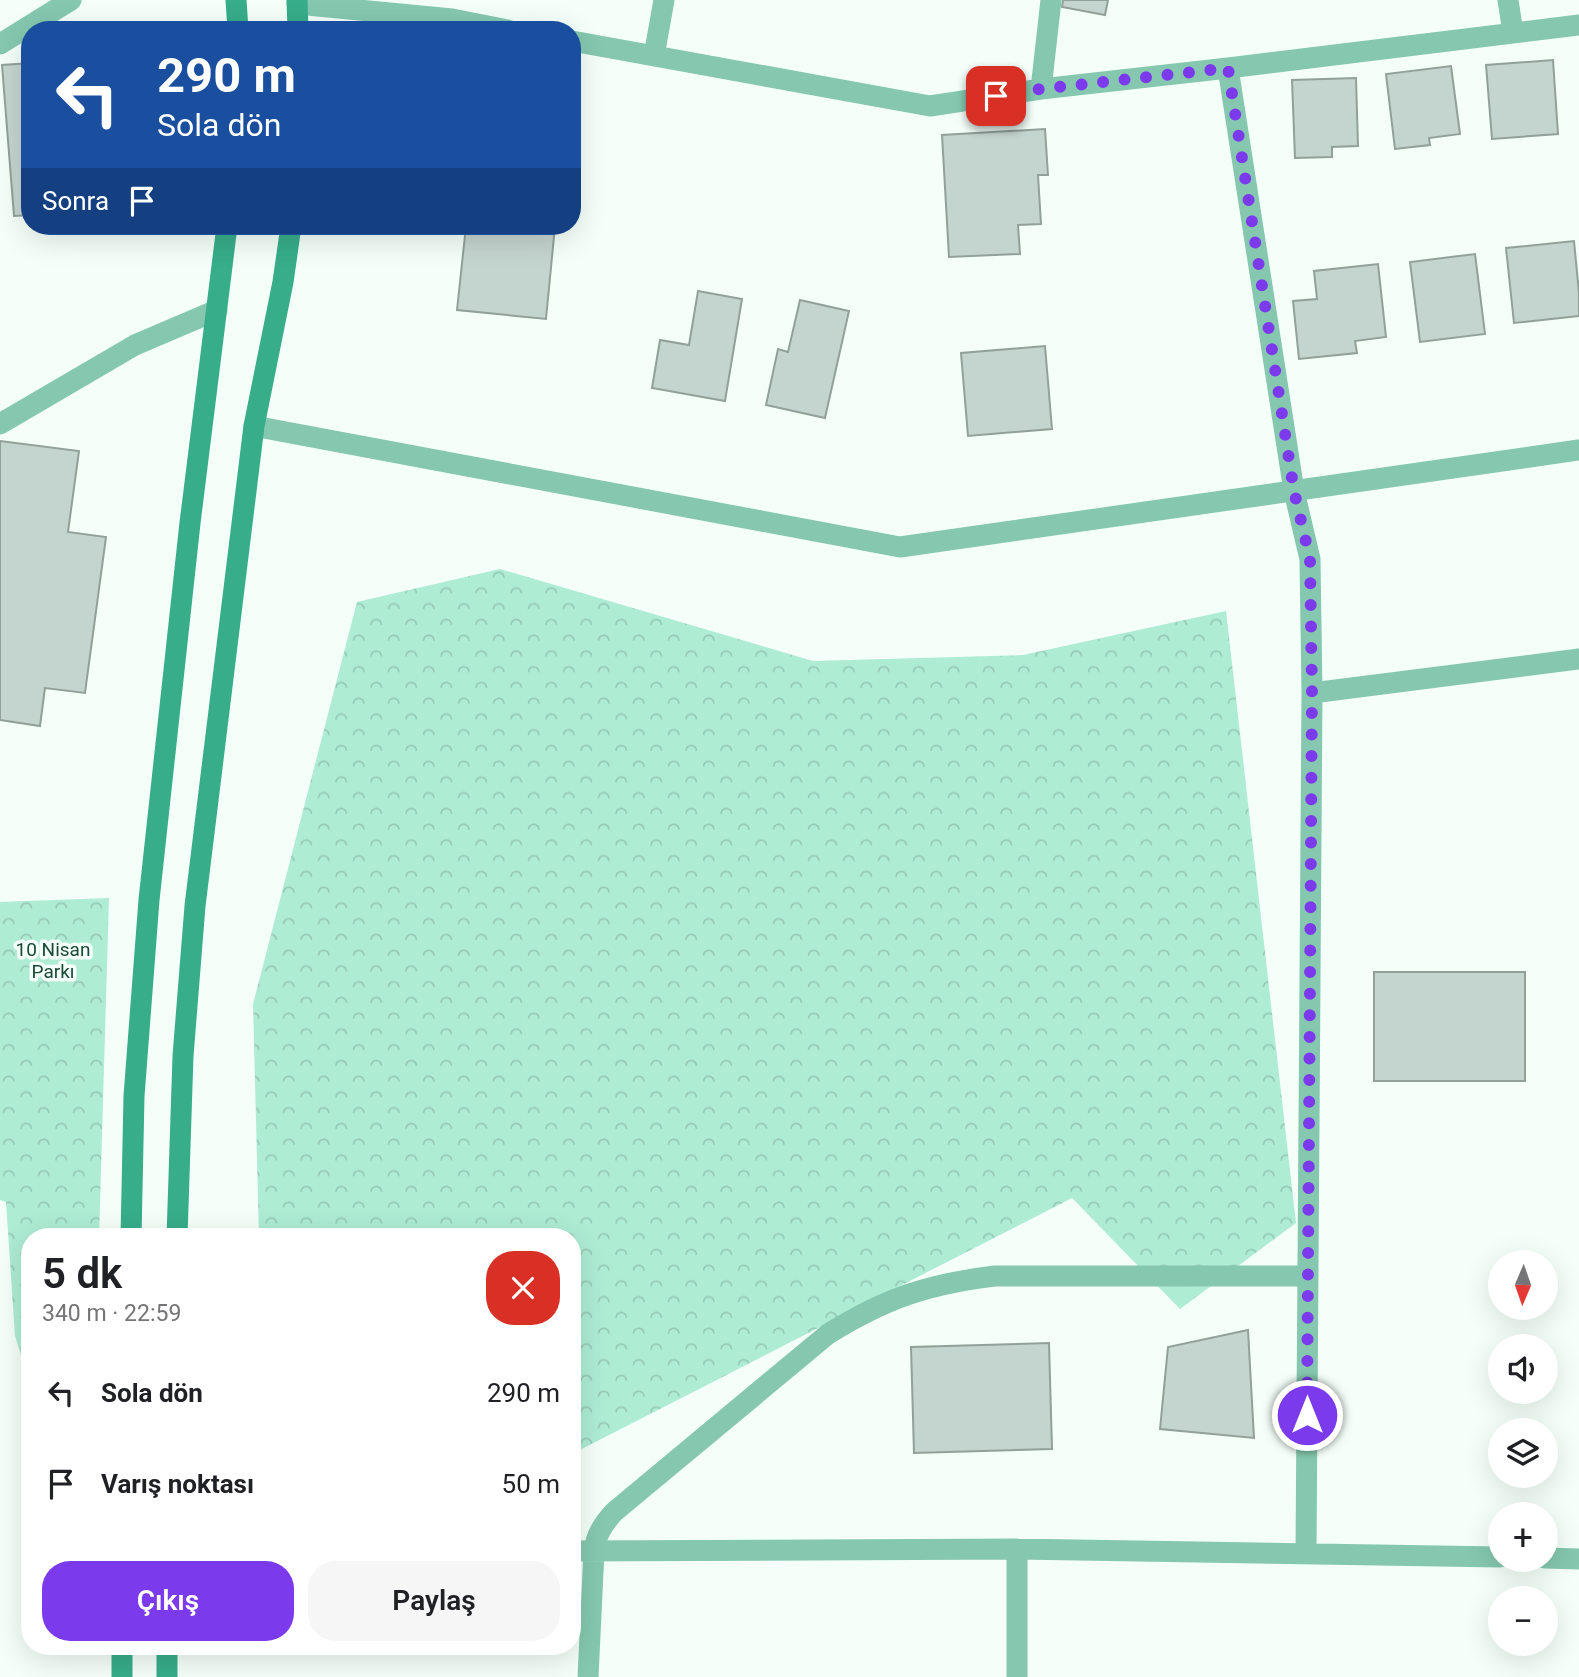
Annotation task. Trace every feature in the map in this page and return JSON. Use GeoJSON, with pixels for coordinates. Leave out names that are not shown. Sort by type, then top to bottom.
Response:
{"type":"FeatureCollection","features":[{"type":"Feature","properties":{"kind":"street"},"geometry":{"type":"LineString","coordinates":[[37,21],[71,0]]}},
{"type":"Feature","properties":{"kind":"street"},"geometry":{"type":"LineString","coordinates":[[236,0],[237,21]]}},
{"type":"Feature","properties":{"kind":"street"},"geometry":{"type":"LineString","coordinates":[[654,56],[664,0]]}},
{"type":"Feature","properties":{"kind":"street"},"geometry":{"type":"LineString","coordinates":[[1041,89],[1051,0]]}},
{"type":"Feature","properties":{"kind":"street"},"geometry":{"type":"LineString","coordinates":[[1508,0],[1513,33]]}},
{"type":"Feature","properties":{"kind":"street"},"geometry":{"type":"LineString","coordinates":[[298,21],[297,2],[462,21]]}},
{"type":"Feature","properties":{"kind":"street"},"geometry":{"type":"LineString","coordinates":[[581,43],[930,106],[1041,89],[1579,25]]}},
{"type":"Feature","properties":{"kind":"street"},"geometry":{"type":"LineString","coordinates":[[0,44],[21,31]]}},
{"type":"Feature","properties":{"kind":"street"},"geometry":{"type":"LineString","coordinates":[[1228,68],[1294,491],[1310,559],[1312,693],[1306,1553]]}},
{"type":"Feature","properties":{"kind":"street"},"geometry":{"type":"LineString","coordinates":[[131,1228],[134,1096],[149,900],[190,523],[226,235]]}},
{"type":"Feature","properties":{"kind":"street"},"geometry":{"type":"LineString","coordinates":[[177,1228],[183,1056],[195,906],[254,426],[284,282],[290,235]]}},
{"type":"Feature","properties":{"kind":"street"},"geometry":{"type":"LineString","coordinates":[[0,424],[135,345],[217,310]]}},
{"type":"Feature","properties":{"kind":"street"},"geometry":{"type":"LineString","coordinates":[[254,426],[900,547],[1579,450]]}},
{"type":"Feature","properties":{"kind":"street"},"geometry":{"type":"LineString","coordinates":[[1312,693],[1579,659]]}},
{"type":"Feature","properties":{"kind":"street"},"geometry":{"type":"LineString","coordinates":[[588,1677],[594,1551],[598,1533],[605,1522],[828,1334],[858,1316],[922,1289],[995,1276],[1308,1276]]}},
{"type":"Feature","properties":{"kind":"street"},"geometry":{"type":"LineString","coordinates":[[1017,1549],[1017,1677]]}},
{"type":"Feature","properties":{"kind":"street"},"geometry":{"type":"LineString","coordinates":[[581,1551],[1017,1549],[1488,1557]]}},
{"type":"Feature","properties":{"kind":"street"},"geometry":{"type":"LineString","coordinates":[[1558,1558],[1579,1559]]}},
{"type":"Feature","properties":{"kind":"street"},"geometry":{"type":"LineString","coordinates":[[122,1655],[122,1677]]}},
{"type":"Feature","properties":{"kind":"street"},"geometry":{"type":"LineString","coordinates":[[167,1655],[167,1677]]}},
{"type":"Feature","properties":{"kind":"green space"},"geometry":{"type":"Polygon","coordinates":[[[500,569],[813,661],[1023,655],[1226,611],[1296,1223],[1180,1309],[1072,1198],[581,1449],[581,1228],[259,1228],[253,1004],[357,602],[500,569]]]}},
{"type":"Feature","properties":{"kind":"green space","name":"10 Nisan Parkı"},"geometry":{"type":"Polygon","coordinates":[[[109,898],[99,1228],[21,1228],[21,1355],[15,1336],[6,1202],[0,1200],[0,902],[109,898]]]}},
{"type":"Feature","properties":{"kind":"building"},"geometry":{"type":"Polygon","coordinates":[[[1063,0],[1108,0],[1105,15],[1062,7],[1063,0]]]}},
{"type":"Feature","properties":{"kind":"building"},"geometry":{"type":"Polygon","coordinates":[[[1553,60],[1558,134],[1492,139],[1486,65],[1553,60]]]}},
{"type":"Feature","properties":{"kind":"building"},"geometry":{"type":"Polygon","coordinates":[[[21,64],[21,216],[14,216],[2,65],[21,64]]]}},
{"type":"Feature","properties":{"kind":"building"},"geometry":{"type":"Polygon","coordinates":[[[1451,66],[1460,134],[1429,138],[1430,145],[1395,149],[1386,74],[1451,66]]]}},
{"type":"Feature","properties":{"kind":"building"},"geometry":{"type":"Polygon","coordinates":[[[1356,78],[1358,146],[1332,147],[1332,157],[1295,158],[1292,80],[1356,78]]]}},
{"type":"Feature","properties":{"kind":"building"},"geometry":{"type":"Polygon","coordinates":[[[1045,129],[1048,175],[1038,175],[1041,224],[1018,225],[1020,254],[949,257],[942,135],[1045,129]]]}},
{"type":"Feature","properties":{"kind":"building"},"geometry":{"type":"Polygon","coordinates":[[[465,235],[554,235],[546,319],[457,310],[465,235]]]}},
{"type":"Feature","properties":{"kind":"building"},"geometry":{"type":"Polygon","coordinates":[[[1574,241],[1579,316],[1514,323],[1506,248],[1574,241]]]}},
{"type":"Feature","properties":{"kind":"building"},"geometry":{"type":"Polygon","coordinates":[[[1475,254],[1485,334],[1420,342],[1410,262],[1475,254]]]}},
{"type":"Feature","properties":{"kind":"building"},"geometry":{"type":"Polygon","coordinates":[[[1378,264],[1386,337],[1355,341],[1357,353],[1299,359],[1293,301],[1317,299],[1314,271],[1378,264]]]}},
{"type":"Feature","properties":{"kind":"building"},"geometry":{"type":"Polygon","coordinates":[[[698,291],[742,299],[725,401],[652,388],[660,340],[689,345],[698,291]]]}},
{"type":"Feature","properties":{"kind":"building"},"geometry":{"type":"Polygon","coordinates":[[[800,300],[849,311],[825,418],[766,405],[778,349],[788,352],[800,300]]]}},
{"type":"Feature","properties":{"kind":"building"},"geometry":{"type":"Polygon","coordinates":[[[1045,346],[1052,429],[968,436],[961,353],[1045,346]]]}},
{"type":"Feature","properties":{"kind":"building"},"geometry":{"type":"Polygon","coordinates":[[[0,441],[79,451],[68,532],[106,537],[85,693],[45,688],[40,726],[0,720],[0,441]]]}},
{"type":"Feature","properties":{"kind":"building"},"geometry":{"type":"Polygon","coordinates":[[[1374,972],[1525,972],[1525,1081],[1374,1081],[1374,972]]]}},
{"type":"Feature","properties":{"kind":"building"},"geometry":{"type":"Polygon","coordinates":[[[1248,1330],[1254,1438],[1160,1429],[1168,1347],[1248,1330]]]}},
{"type":"Feature","properties":{"kind":"building"},"geometry":{"type":"Polygon","coordinates":[[[1049,1343],[1052,1449],[914,1453],[911,1347],[1049,1343]]]}},
{"type":"Feature","properties":{"kind":"route"},"geometry":{"type":"LineString","coordinates":[[996,96],[1228,68],[1294,491],[1310,559],[1312,693],[1307,1415]]}}]}
